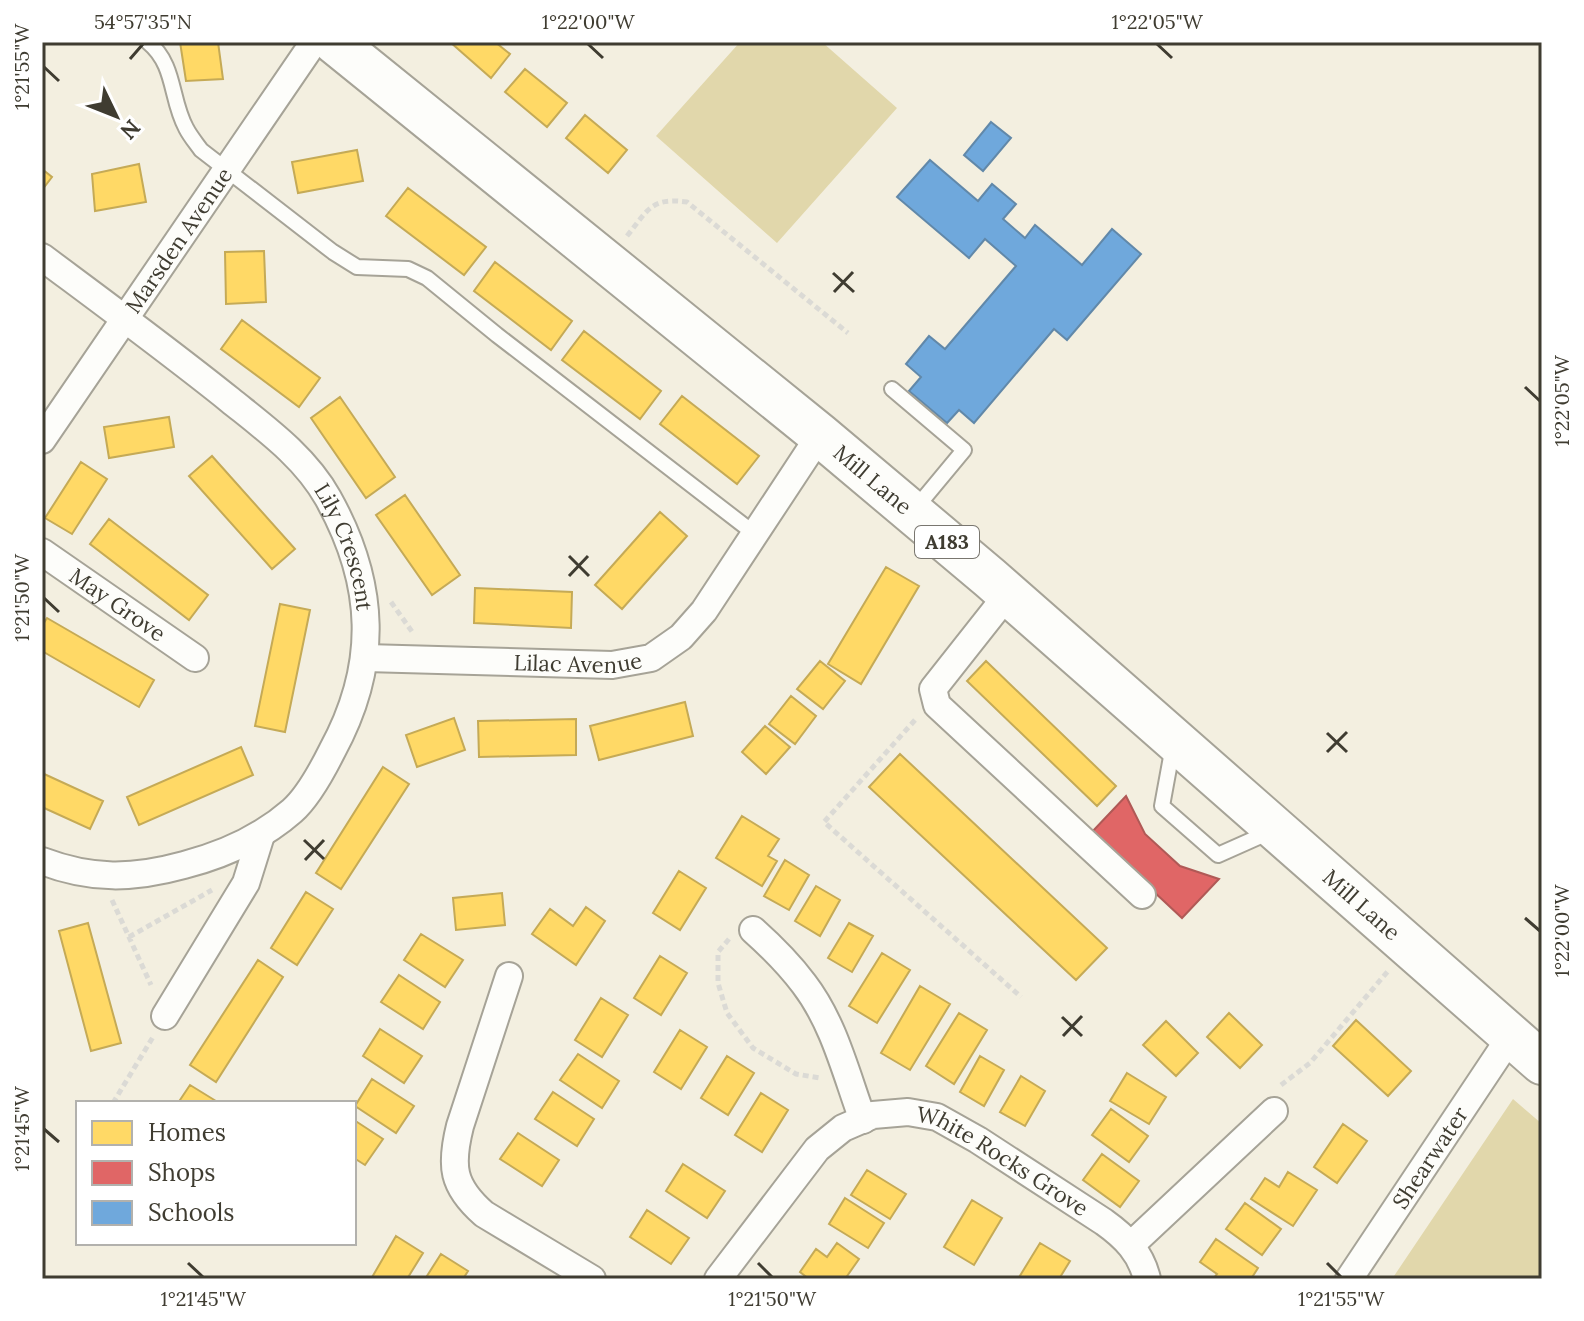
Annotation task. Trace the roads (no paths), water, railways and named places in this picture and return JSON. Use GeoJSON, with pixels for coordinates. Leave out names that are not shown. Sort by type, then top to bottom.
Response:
{"type":"FeatureCollection","features":[{"type":"Feature","properties":{"kind":"main road","name":"Mill Lane"},"geometry":{"type":"LineString","coordinates":[[334,42],[912,512],[1542,1063]]}},
{"type":"Feature","properties":{"kind":"street","name":"Marsden Avenue"},"geometry":{"type":"LineString","coordinates":[[42,440],[314,42]]}},
{"type":"Feature","properties":{"kind":"street","name":"Lily Crescent"},"geometry":{"type":"LineString","coordinates":[[42,257],[177,358],[293,451],[327,495],[350,544],[364,597],[366,658],[348,723],[324,767],[294,809],[261,835],[211,858],[161,871],[102,877],[42,861]]}},
{"type":"Feature","properties":{"kind":"street","name":"Lilac Avenue"},"geometry":{"type":"LineString","coordinates":[[366,658],[612,665],[651,658],[681,637],[704,611],[820,435]]}},
{"type":"Feature","properties":{"kind":"street","name":"May Grove"},"geometry":{"type":"LineString","coordinates":[[42,552],[195,658]]}},
{"type":"Feature","properties":{"kind":"street"},"geometry":{"type":"LineString","coordinates":[[1008,594],[933,689],[937,705],[1142,895]]}},
{"type":"Feature","properties":{"kind":"street"},"geometry":{"type":"LineString","coordinates":[[165,1016],[246,883],[261,835]]}},
{"type":"Feature","properties":{"kind":"street"},"geometry":{"type":"LineString","coordinates":[[753,930],[781,956],[806,987],[832,1033],[863,1120]]}},
{"type":"Feature","properties":{"kind":"street"},"geometry":{"type":"LineString","coordinates":[[509,976],[460,1126],[454,1149],[454,1168],[459,1186],[469,1201],[484,1214],[592,1279]]}},
{"type":"Feature","properties":{"kind":"street","name":"Shearwater"},"geometry":{"type":"LineString","coordinates":[[1349,1279],[1511,1036]]}},
{"type":"Feature","properties":{"kind":"street"},"geometry":{"type":"LineString","coordinates":[[1131,1245],[1274,1111]]}},
{"type":"Feature","properties":{"kind":"street","name":"White Rocks Grove"},"geometry":{"type":"LineString","coordinates":[[718,1279],[817,1149],[843,1128],[873,1115],[908,1112],[937,1117],[978,1140],[1104,1222],[1131,1245],[1147,1279]]}},
{"type":"Feature","properties":{"kind":"lane"},"geometry":{"type":"LineString","coordinates":[[148,42],[170,70],[185,128],[201,150],[357,267],[408,269],[427,278],[755,534]]}},
{"type":"Feature","properties":{"kind":"lane"},"geometry":{"type":"LineString","coordinates":[[892,389],[964,450],[912,512]]}},
{"type":"Feature","properties":{"kind":"lane"},"geometry":{"type":"LineString","coordinates":[[1174,740],[1162,806],[1218,855],[1276,829]]}}]}
